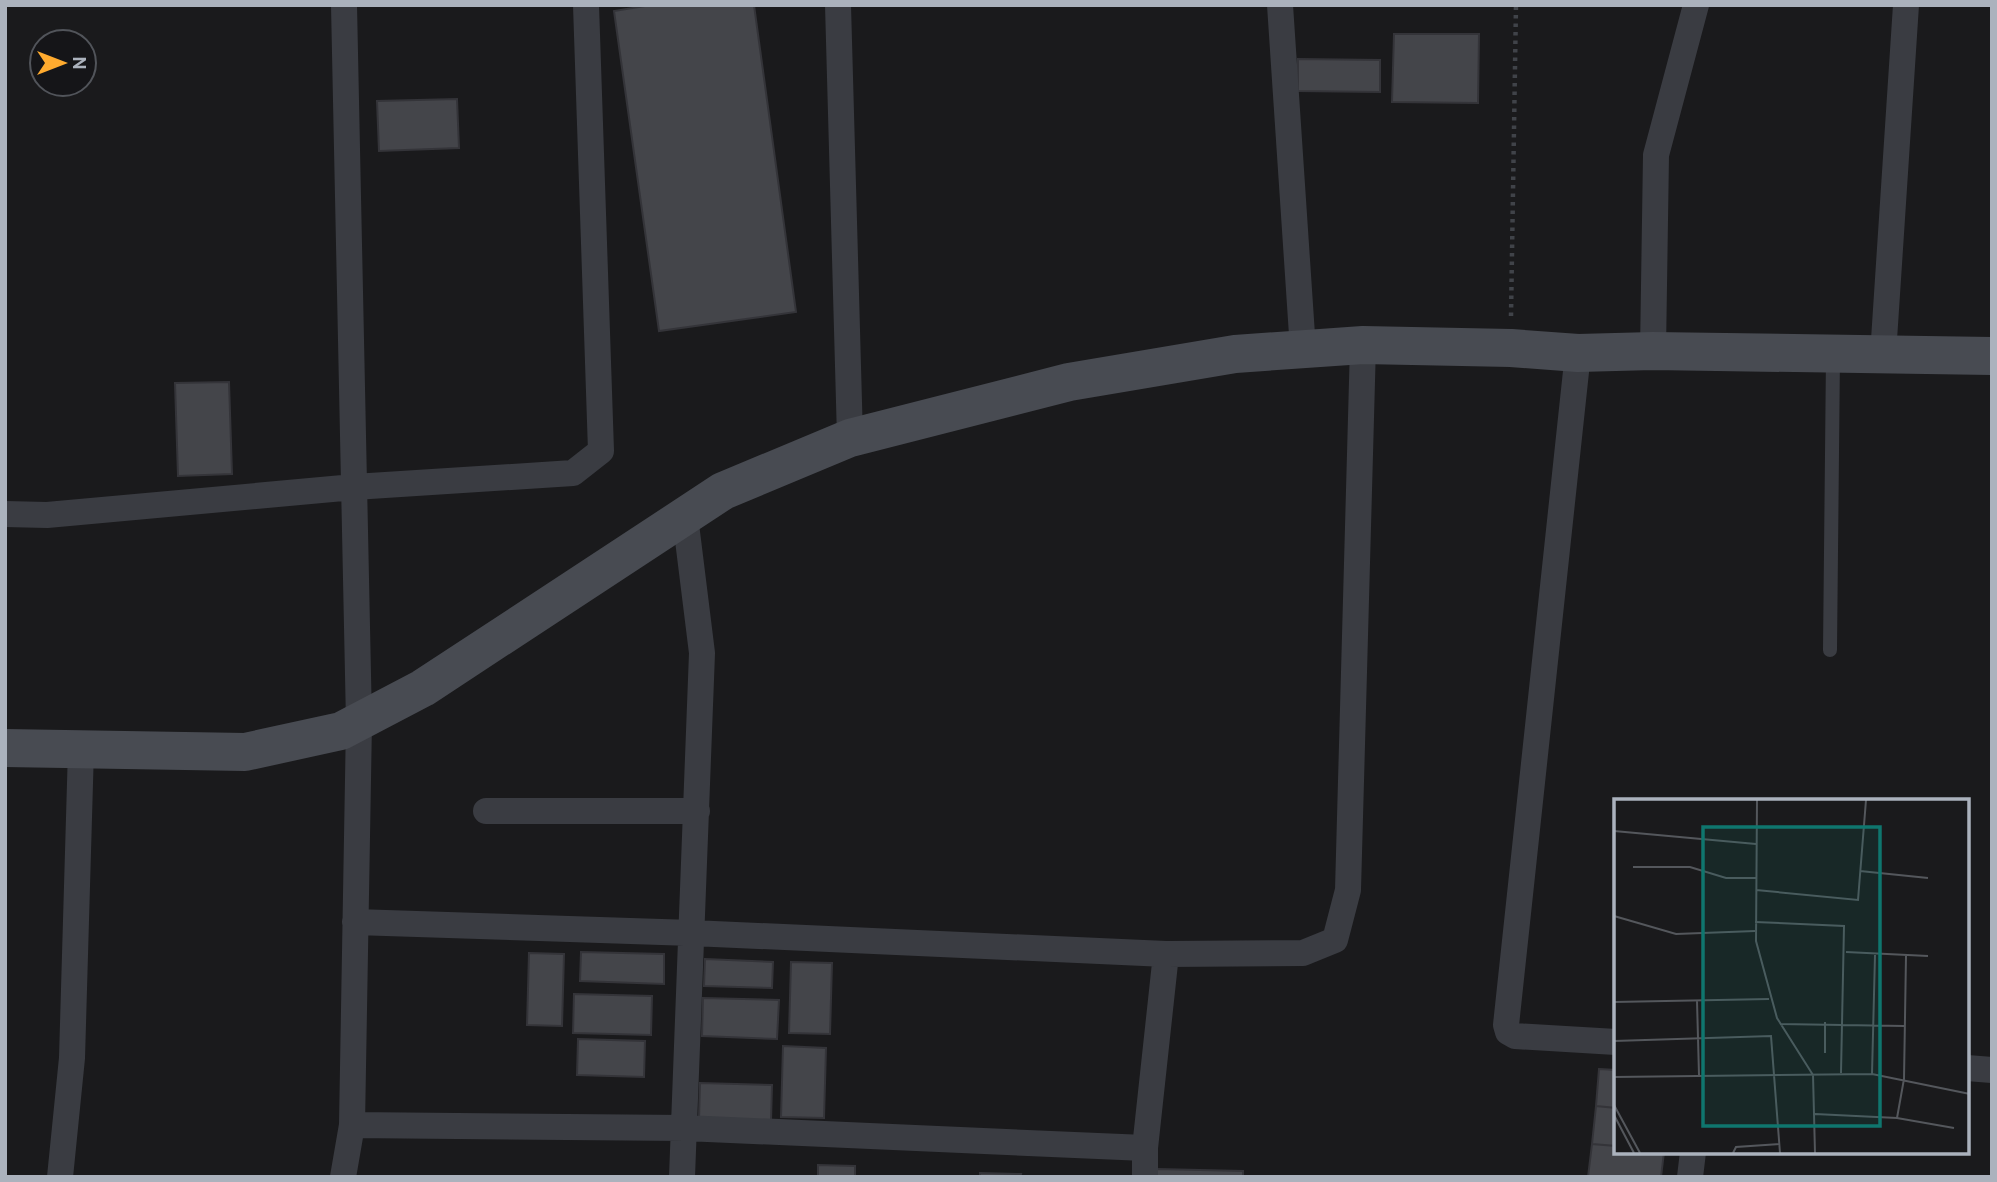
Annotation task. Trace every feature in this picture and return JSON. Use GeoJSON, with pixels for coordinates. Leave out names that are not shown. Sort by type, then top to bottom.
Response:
{"type":"FeatureCollection","features":[{"type":"Feature","properties":{"kind":"street"},"geometry":{"type":"LineString","coordinates":[[343,1177],[352,1125],[359,722],[344,5]]}},
{"type":"Feature","properties":{"kind":"street"},"geometry":{"type":"LineString","coordinates":[[5,514],[47,515],[354,487],[573,473],[601,451],[586,5]]}},
{"type":"Feature","properties":{"kind":"street"},"geometry":{"type":"LineString","coordinates":[[838,5],[850,438]]}},
{"type":"Feature","properties":{"kind":"street"},"geometry":{"type":"LineString","coordinates":[[1280,5],[1303,350]]}},
{"type":"Feature","properties":{"kind":"street"},"geometry":{"type":"LineString","coordinates":[[1653,351],[1656,156],[1696,5]]}},
{"type":"Feature","properties":{"kind":"street"},"geometry":{"type":"LineString","coordinates":[[1883,355],[1906,5]]}},
{"type":"Feature","properties":{"kind":"street"},"geometry":{"type":"LineString","coordinates":[[355,922],[692,933],[1166,954],[1303,953],[1335,940],[1348,890],[1363,345]]}},
{"type":"Feature","properties":{"kind":"street"},"geometry":{"type":"LineString","coordinates":[[5,748],[245,752],[341,731],[423,688],[723,491],[850,438],[1069,382],[1235,354],[1363,345],[1511,348],[1578,353],[1653,351],[1992,356]]}},
{"type":"Feature","properties":{"kind":"street"},"geometry":{"type":"LineString","coordinates":[[1578,353],[1506,1025],[1508,1032],[1515,1035],[1614,1042]]}},
{"type":"Feature","properties":{"kind":"street"},"geometry":{"type":"LineString","coordinates":[[682,1177],[702,653],[685,516]]}},
{"type":"Feature","properties":{"kind":"street"},"geometry":{"type":"LineString","coordinates":[[60,1177],[72,1058],[81,749]]}},
{"type":"Feature","properties":{"kind":"street"},"geometry":{"type":"LineString","coordinates":[[486,811],[697,811]]}},
{"type":"Feature","properties":{"kind":"street"},"geometry":{"type":"LineString","coordinates":[[1145,1177],[1145,1148],[1166,954]]}},
{"type":"Feature","properties":{"kind":"street"},"geometry":{"type":"LineString","coordinates":[[1969,1068],[1992,1070]]}},
{"type":"Feature","properties":{"kind":"street"},"geometry":{"type":"LineString","coordinates":[[352,1125],[685,1128],[1145,1148]]}},
{"type":"Feature","properties":{"kind":"street"},"geometry":{"type":"LineString","coordinates":[[1690,1177],[1693,1154]]}},
{"type":"Feature","properties":{"kind":"lane"},"geometry":{"type":"LineString","coordinates":[[1830,650],[1833,354]]}},
{"type":"Feature","properties":{"kind":"path"},"geometry":{"type":"LineString","coordinates":[[1511,348],[1517,5]]}},
{"type":"Feature","properties":{"kind":"building"},"geometry":{"type":"Polygon","coordinates":[[[651,5],[754,5],[796,312],[659,331],[614,11],[651,5]]]}},
{"type":"Feature","properties":{"kind":"building"},"geometry":{"type":"Polygon","coordinates":[[[1394,34],[1479,34],[1478,103],[1392,102],[1394,34]]]}},
{"type":"Feature","properties":{"kind":"building"},"geometry":{"type":"Polygon","coordinates":[[[1298,59],[1380,60],[1380,92],[1298,91],[1298,59]]]}},
{"type":"Feature","properties":{"kind":"building"},"geometry":{"type":"Polygon","coordinates":[[[457,99],[459,148],[379,151],[377,101],[457,99]]]}},
{"type":"Feature","properties":{"kind":"building"},"geometry":{"type":"Polygon","coordinates":[[[229,382],[232,474],[178,476],[175,383],[229,382]]]}},
{"type":"Feature","properties":{"kind":"building"},"geometry":{"type":"Polygon","coordinates":[[[581,952],[664,954],[664,984],[580,981],[581,952]]]}},
{"type":"Feature","properties":{"kind":"building"},"geometry":{"type":"Polygon","coordinates":[[[529,953],[564,954],[562,1026],[527,1025],[529,953]]]}},
{"type":"Feature","properties":{"kind":"building"},"geometry":{"type":"Polygon","coordinates":[[[705,959],[773,962],[772,988],[704,986],[705,959]]]}},
{"type":"Feature","properties":{"kind":"building"},"geometry":{"type":"Polygon","coordinates":[[[791,962],[832,963],[830,1034],[789,1033],[791,962]]]}},
{"type":"Feature","properties":{"kind":"building"},"geometry":{"type":"Polygon","coordinates":[[[574,994],[652,996],[651,1035],[573,1033],[574,994]]]}},
{"type":"Feature","properties":{"kind":"building"},"geometry":{"type":"Polygon","coordinates":[[[703,998],[779,1000],[777,1039],[702,1036],[703,998]]]}},
{"type":"Feature","properties":{"kind":"building"},"geometry":{"type":"Polygon","coordinates":[[[578,1039],[645,1041],[644,1077],[577,1075],[578,1039]]]}},
{"type":"Feature","properties":{"kind":"building"},"geometry":{"type":"Polygon","coordinates":[[[783,1046],[826,1048],[824,1118],[781,1117],[783,1046]]]}},
{"type":"Feature","properties":{"kind":"building"},"geometry":{"type":"Polygon","coordinates":[[[1599,1069],[1614,1070],[1614,1108],[1596,1106],[1599,1069]]]}},
{"type":"Feature","properties":{"kind":"building"},"geometry":{"type":"Polygon","coordinates":[[[700,1083],[772,1085],[771,1121],[699,1119],[700,1083]]]}},
{"type":"Feature","properties":{"kind":"building"},"geometry":{"type":"Polygon","coordinates":[[[1596,1106],[1614,1108],[1614,1146],[1592,1144],[1596,1106]]]}},
{"type":"Feature","properties":{"kind":"building"},"geometry":{"type":"Polygon","coordinates":[[[1592,1144],[1614,1146],[1614,1154],[1664,1154],[1661,1177],[1588,1177],[1592,1144]]]}},
{"type":"Feature","properties":{"kind":"building"},"geometry":{"type":"Polygon","coordinates":[[[818,1165],[855,1166],[855,1177],[818,1177],[818,1165]]]}},
{"type":"Feature","properties":{"kind":"building"},"geometry":{"type":"Polygon","coordinates":[[[1157,1169],[1243,1171],[1243,1177],[1157,1177],[1157,1169]]]}},
{"type":"Feature","properties":{"kind":"building"},"geometry":{"type":"Polygon","coordinates":[[[980,1173],[1021,1174],[1020,1177],[980,1177],[980,1173]]]}}]}
